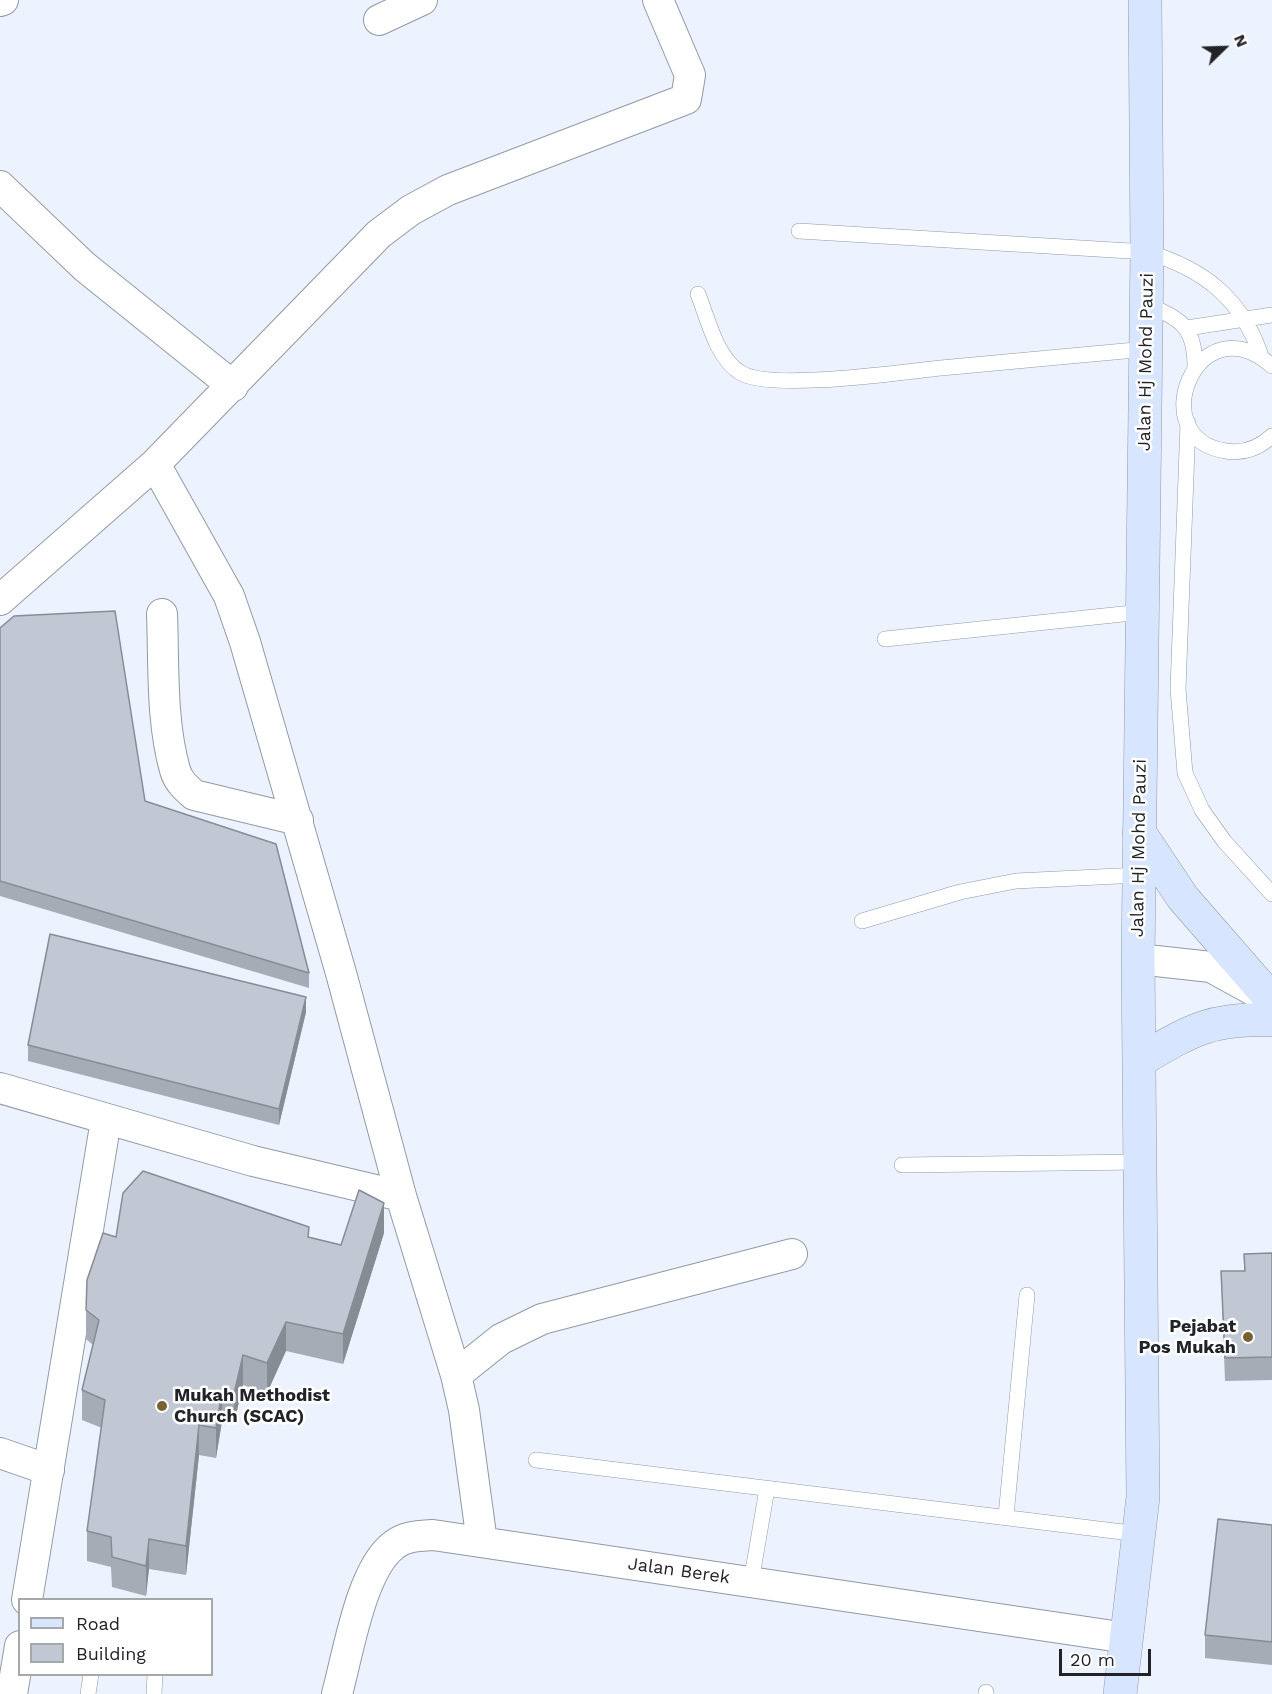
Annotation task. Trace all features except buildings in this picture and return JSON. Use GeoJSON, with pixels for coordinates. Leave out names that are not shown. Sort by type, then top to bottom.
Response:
{"type":"FeatureCollection","features":[{"type":"Feature","properties":{"kind":"street"},"geometry":{"type":"LineString","coordinates":[[379,20],[422,0]]}},
{"type":"Feature","properties":{"kind":"street"},"geometry":{"type":"LineString","coordinates":[[0,600],[155,464],[379,234],[411,210],[448,190],[686,99],[690,75],[658,0]]}},
{"type":"Feature","properties":{"kind":"street","name":"Jalan Hj Mohd Pauzi"},"geometry":{"type":"LineString","coordinates":[[1120,1694],[1143,1497],[1138,959],[1147,304],[1145,0]]}},
{"type":"Feature","properties":{"kind":"street"},"geometry":{"type":"LineString","coordinates":[[0,186],[85,267],[233,386]]}},
{"type":"Feature","properties":{"kind":"street"},"geometry":{"type":"LineString","coordinates":[[155,464],[229,596],[298,820],[401,1196],[456,1375],[464,1410],[482,1542]]}},
{"type":"Feature","properties":{"kind":"street"},"geometry":{"type":"LineString","coordinates":[[162,614],[167,717],[175,771],[182,785],[194,795],[298,820]]}},
{"type":"Feature","properties":{"kind":"street"},"geometry":{"type":"LineString","coordinates":[[1139,832],[1183,898],[1272,1001]]}},
{"type":"Feature","properties":{"kind":"street"},"geometry":{"type":"LineString","coordinates":[[1138,959],[1211,967],[1257,990],[1272,1001]]}},
{"type":"Feature","properties":{"kind":"street"},"geometry":{"type":"LineString","coordinates":[[1139,1061],[1200,1028],[1238,1018],[1272,1020]]}},
{"type":"Feature","properties":{"kind":"street"},"geometry":{"type":"LineString","coordinates":[[0,1088],[253,1161],[401,1196]]}},
{"type":"Feature","properties":{"kind":"street"},"geometry":{"type":"LineString","coordinates":[[27,1598],[106,1120]]}},
{"type":"Feature","properties":{"kind":"street"},"geometry":{"type":"LineString","coordinates":[[456,1375],[501,1339],[542,1319],[792,1254]]}},
{"type":"Feature","properties":{"kind":"street"},"geometry":{"type":"LineString","coordinates":[[0,1453],[50,1470]]}},
{"type":"Feature","properties":{"kind":"street","name":"Jalan Berek"},"geometry":{"type":"LineString","coordinates":[[337,1694],[369,1577],[380,1558],[394,1544],[410,1537],[433,1535],[1127,1638]]}},
{"type":"Feature","properties":{"kind":"street"},"geometry":{"type":"LineString","coordinates":[[12,1694],[18,1658]]}},
{"type":"Feature","properties":{"kind":"lane"},"geometry":{"type":"LineString","coordinates":[[799,231],[1147,252],[1175,260],[1202,275],[1227,296],[1246,321],[1267,361]]}},
{"type":"Feature","properties":{"kind":"lane"},"geometry":{"type":"LineString","coordinates":[[698,294],[723,353],[742,374],[756,378],[791,381],[865,376],[1146,349]]}},
{"type":"Feature","properties":{"kind":"lane"},"geometry":{"type":"LineString","coordinates":[[1147,304],[1178,319],[1187,328],[1195,350],[1195,367],[1183,394],[1188,423],[1178,689],[1185,773],[1202,810],[1224,841],[1272,894]]}},
{"type":"Feature","properties":{"kind":"lane"},"geometry":{"type":"LineString","coordinates":[[1187,328],[1246,321],[1272,315]]}},
{"type":"Feature","properties":{"kind":"lane"},"geometry":{"type":"LineString","coordinates":[[1195,367],[1219,351],[1234,348],[1267,361]]}},
{"type":"Feature","properties":{"kind":"lane"},"geometry":{"type":"LineString","coordinates":[[1188,423],[1207,445],[1221,450],[1235,452],[1250,450],[1272,436]]}},
{"type":"Feature","properties":{"kind":"lane"},"geometry":{"type":"LineString","coordinates":[[885,639],[1142,612]]}},
{"type":"Feature","properties":{"kind":"lane"},"geometry":{"type":"LineString","coordinates":[[862,921],[960,892],[1016,880],[1139,875]]}},
{"type":"Feature","properties":{"kind":"lane"},"geometry":{"type":"LineString","coordinates":[[902,1165],[1140,1162]]}},
{"type":"Feature","properties":{"kind":"lane"},"geometry":{"type":"LineString","coordinates":[[1006,1516],[1027,1295]]}},
{"type":"Feature","properties":{"kind":"lane"},"geometry":{"type":"LineString","coordinates":[[536,1460],[1140,1534]]}},
{"type":"Feature","properties":{"kind":"lane"},"geometry":{"type":"LineString","coordinates":[[750,1582],[767,1489]]}},
{"type":"Feature","properties":{"kind":"lane"},"geometry":{"type":"LineString","coordinates":[[88,1694],[90,1676]]}},
{"type":"Feature","properties":{"kind":"lane"},"geometry":{"type":"LineString","coordinates":[[154,1694],[155,1676]]}},
{"type":"Feature","properties":{"kind":"place","name":"Pejabat Pos Mukah"},"geometry":{"type":"Point","coordinates":[1248,1337]}},
{"type":"Feature","properties":{"kind":"place","name":"Mukah Methodist Church (SCAC)"},"geometry":{"type":"Point","coordinates":[162,1406]}}]}
